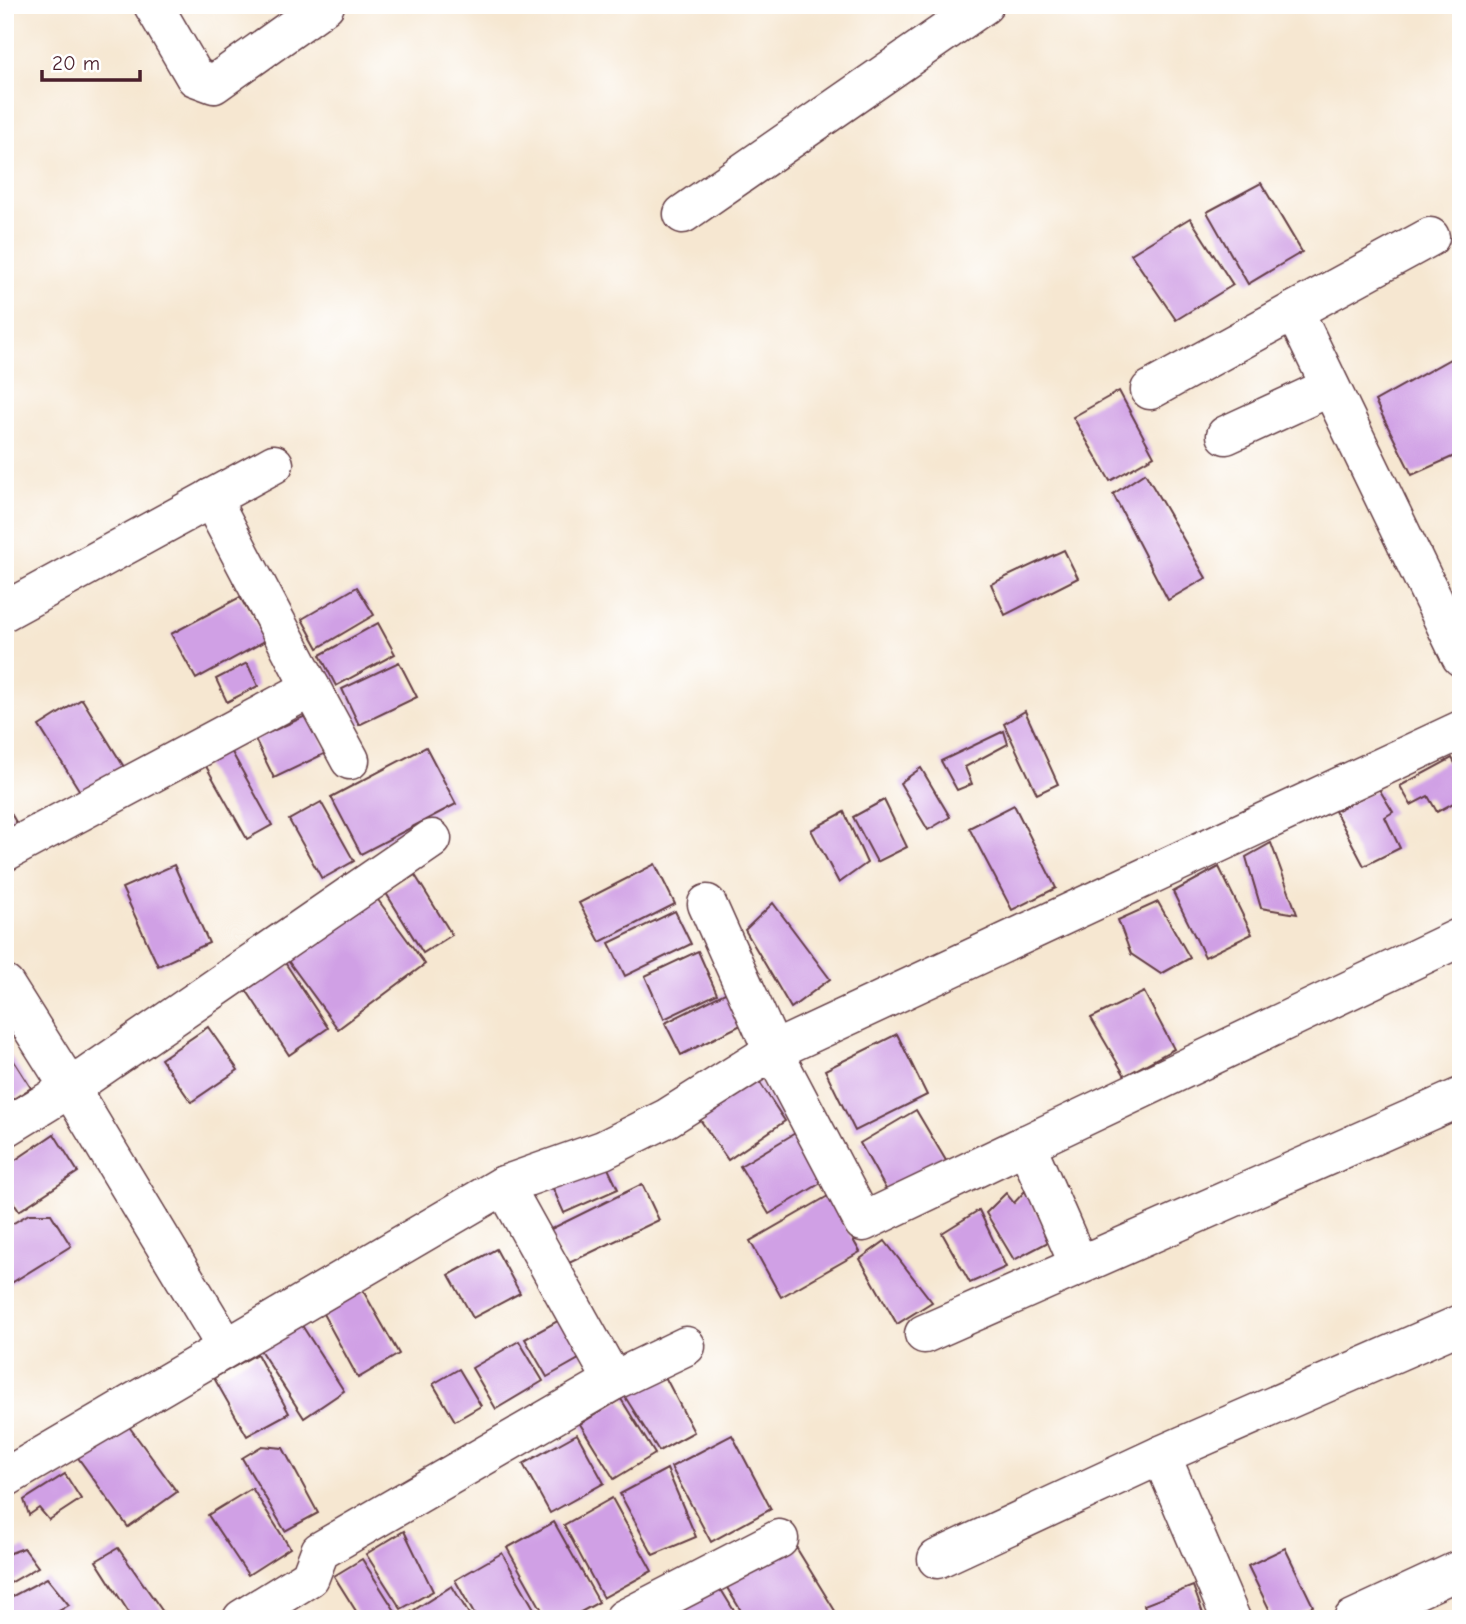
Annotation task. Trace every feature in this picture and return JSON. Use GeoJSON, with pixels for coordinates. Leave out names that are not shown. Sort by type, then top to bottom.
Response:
{"type":"FeatureCollection","features":[{"type":"Feature","properties":{"kind":"street"},"geometry":{"type":"LineString","coordinates":[[153,5],[195,77],[214,84],[325,5]]}},
{"type":"Feature","properties":{"kind":"street"},"geometry":{"type":"LineString","coordinates":[[682,214],[959,12]]}},
{"type":"Feature","properties":{"kind":"street"},"geometry":{"type":"LineString","coordinates":[[1150,390],[1430,237]]}},
{"type":"Feature","properties":{"kind":"street"},"geometry":{"type":"LineString","coordinates":[[1294,312],[1461,657]]}},
{"type":"Feature","properties":{"kind":"street"},"geometry":{"type":"LineString","coordinates":[[1226,435],[1330,387]]}},
{"type":"Feature","properties":{"kind":"street"},"geometry":{"type":"LineString","coordinates":[[5,611],[274,464]]}},
{"type":"Feature","properties":{"kind":"street"},"geometry":{"type":"LineString","coordinates":[[211,498],[350,760]]}},
{"type":"Feature","properties":{"kind":"street"},"geometry":{"type":"LineString","coordinates":[[5,852],[311,688]]}},
{"type":"Feature","properties":{"kind":"street"},"geometry":{"type":"LineString","coordinates":[[5,1478],[504,1185],[603,1150],[667,1118],[773,1051],[1461,730]]}},
{"type":"Feature","properties":{"kind":"street"},"geometry":{"type":"LineString","coordinates":[[5,1128],[71,1088],[432,839]]}},
{"type":"Feature","properties":{"kind":"street"},"geometry":{"type":"LineString","coordinates":[[706,904],[773,1051],[863,1222],[1461,937]]}},
{"type":"Feature","properties":{"kind":"street"},"geometry":{"type":"LineString","coordinates":[[5,985],[71,1088],[226,1347]]}},
{"type":"Feature","properties":{"kind":"street"},"geometry":{"type":"LineString","coordinates":[[925,1334],[1461,1097]]}},
{"type":"Feature","properties":{"kind":"street"},"geometry":{"type":"LineString","coordinates":[[1026,1144],[1079,1265]]}},
{"type":"Feature","properties":{"kind":"street"},"geometry":{"type":"LineString","coordinates":[[504,1185],[613,1381]]}},
{"type":"Feature","properties":{"kind":"street"},"geometry":{"type":"LineString","coordinates":[[937,1559],[1161,1455],[1461,1324]]}},
{"type":"Feature","properties":{"kind":"street"},"geometry":{"type":"LineString","coordinates":[[242,1619],[310,1577],[320,1551],[613,1381],[686,1346]]}},
{"type":"Feature","properties":{"kind":"street"},"geometry":{"type":"LineString","coordinates":[[1161,1455],[1231,1619]]}},
{"type":"Feature","properties":{"kind":"street"},"geometry":{"type":"LineString","coordinates":[[624,1619],[779,1539]]}},
{"type":"Feature","properties":{"kind":"street"},"geometry":{"type":"LineString","coordinates":[[1353,1619],[1461,1569]]}},
{"type":"Feature","properties":{"kind":"building"},"geometry":{"type":"Polygon","coordinates":[[[1261,183],[1302,252],[1248,284],[1207,212],[1261,183]]]}},
{"type":"Feature","properties":{"kind":"building"},"geometry":{"type":"Polygon","coordinates":[[[1190,218],[1233,285],[1176,320],[1131,254],[1190,218]]]}},
{"type":"Feature","properties":{"kind":"building"},"geometry":{"type":"Polygon","coordinates":[[[1461,353],[1461,453],[1412,475],[1375,401],[1461,353]]]}},
{"type":"Feature","properties":{"kind":"building"},"geometry":{"type":"Polygon","coordinates":[[[1119,391],[1154,456],[1110,481],[1073,417],[1119,391]]]}},
{"type":"Feature","properties":{"kind":"building"},"geometry":{"type":"Polygon","coordinates":[[[1145,473],[1206,578],[1168,600],[1113,494],[1145,473]]]}},
{"type":"Feature","properties":{"kind":"building"},"geometry":{"type":"Polygon","coordinates":[[[1064,550],[1078,578],[1005,615],[991,584],[1064,550]]]}},
{"type":"Feature","properties":{"kind":"building"},"geometry":{"type":"Polygon","coordinates":[[[357,587],[374,615],[318,648],[302,619],[357,587]]]}},
{"type":"Feature","properties":{"kind":"building"},"geometry":{"type":"Polygon","coordinates":[[[240,597],[265,641],[196,679],[171,634],[240,597]]]}},
{"type":"Feature","properties":{"kind":"building"},"geometry":{"type":"Polygon","coordinates":[[[378,623],[395,654],[336,686],[320,655],[378,623]]]}},
{"type":"Feature","properties":{"kind":"building"},"geometry":{"type":"Polygon","coordinates":[[[399,662],[417,697],[359,725],[342,689],[399,662]]]}},
{"type":"Feature","properties":{"kind":"building"},"geometry":{"type":"Polygon","coordinates":[[[247,663],[258,686],[227,702],[216,679],[247,663]]]}},
{"type":"Feature","properties":{"kind":"building"},"geometry":{"type":"Polygon","coordinates":[[[82,699],[124,767],[81,793],[39,726],[82,699]]]}},
{"type":"Feature","properties":{"kind":"building"},"geometry":{"type":"Polygon","coordinates":[[[1025,711],[1058,784],[1037,794],[1004,724],[1025,711]]]}},
{"type":"Feature","properties":{"kind":"building"},"geometry":{"type":"Polygon","coordinates":[[[310,714],[328,752],[274,778],[255,739],[310,714]]]}},
{"type":"Feature","properties":{"kind":"building"},"geometry":{"type":"Polygon","coordinates":[[[1004,731],[1008,744],[965,767],[972,784],[957,790],[941,761],[1004,731]]]}},
{"type":"Feature","properties":{"kind":"building"},"geometry":{"type":"Polygon","coordinates":[[[229,747],[272,825],[247,839],[203,761],[229,747]]]}},
{"type":"Feature","properties":{"kind":"building"},"geometry":{"type":"Polygon","coordinates":[[[426,747],[456,804],[361,854],[331,797],[426,747]]]}},
{"type":"Feature","properties":{"kind":"building"},"geometry":{"type":"Polygon","coordinates":[[[1452,758],[1461,774],[1461,799],[1437,812],[1428,796],[1411,805],[1400,786],[1452,758]]]}},
{"type":"Feature","properties":{"kind":"building"},"geometry":{"type":"Polygon","coordinates":[[[921,768],[950,817],[928,830],[900,783],[921,768]]]}},
{"type":"Feature","properties":{"kind":"building"},"geometry":{"type":"Polygon","coordinates":[[[1379,789],[1393,812],[1385,817],[1400,848],[1364,866],[1335,811],[1379,789]]]}},
{"type":"Feature","properties":{"kind":"building"},"geometry":{"type":"Polygon","coordinates":[[[884,800],[907,847],[877,862],[853,817],[884,800]]]}},
{"type":"Feature","properties":{"kind":"building"},"geometry":{"type":"Polygon","coordinates":[[[321,802],[354,861],[322,879],[289,820],[321,802]]]}},
{"type":"Feature","properties":{"kind":"building"},"geometry":{"type":"Polygon","coordinates":[[[5,803],[17,824],[5,831],[5,803]]]}},
{"type":"Feature","properties":{"kind":"building"},"geometry":{"type":"Polygon","coordinates":[[[1014,805],[1056,888],[1012,910],[969,828],[1014,805]]]}},
{"type":"Feature","properties":{"kind":"building"},"geometry":{"type":"Polygon","coordinates":[[[844,812],[867,863],[839,883],[811,830],[844,812]]]}},
{"type":"Feature","properties":{"kind":"building"},"geometry":{"type":"Polygon","coordinates":[[[1271,843],[1297,914],[1261,908],[1246,857],[1271,843]]]}},
{"type":"Feature","properties":{"kind":"building"},"geometry":{"type":"Polygon","coordinates":[[[655,864],[675,904],[600,942],[579,903],[655,864]]]}},
{"type":"Feature","properties":{"kind":"building"},"geometry":{"type":"Polygon","coordinates":[[[174,865],[209,943],[158,966],[122,888],[174,865]]]}},
{"type":"Feature","properties":{"kind":"building"},"geometry":{"type":"Polygon","coordinates":[[[1219,867],[1252,934],[1205,957],[1173,892],[1219,867]]]}},
{"type":"Feature","properties":{"kind":"building"},"geometry":{"type":"Polygon","coordinates":[[[415,875],[452,935],[423,953],[386,893],[415,875]]]}},
{"type":"Feature","properties":{"kind":"building"},"geometry":{"type":"Polygon","coordinates":[[[373,893],[425,964],[338,1029],[286,958],[373,893]]]}},
{"type":"Feature","properties":{"kind":"building"},"geometry":{"type":"Polygon","coordinates":[[[1158,902],[1190,958],[1161,974],[1131,954],[1118,920],[1158,902]]]}},
{"type":"Feature","properties":{"kind":"building"},"geometry":{"type":"Polygon","coordinates":[[[773,903],[830,979],[791,1008],[745,930],[773,903]]]}},
{"type":"Feature","properties":{"kind":"building"},"geometry":{"type":"Polygon","coordinates":[[[675,911],[691,944],[625,976],[609,943],[675,911]]]}},
{"type":"Feature","properties":{"kind":"building"},"geometry":{"type":"Polygon","coordinates":[[[698,951],[717,994],[664,1019],[645,976],[698,951]]]}},
{"type":"Feature","properties":{"kind":"building"},"geometry":{"type":"Polygon","coordinates":[[[282,958],[328,1028],[289,1055],[243,985],[282,958]]]}},
{"type":"Feature","properties":{"kind":"building"},"geometry":{"type":"Polygon","coordinates":[[[729,991],[745,1023],[681,1055],[665,1023],[729,991]]]}},
{"type":"Feature","properties":{"kind":"building"},"geometry":{"type":"Polygon","coordinates":[[[1144,992],[1174,1049],[1125,1076],[1091,1018],[1144,992]]]}},
{"type":"Feature","properties":{"kind":"building"},"geometry":{"type":"Polygon","coordinates":[[[208,1027],[238,1070],[191,1102],[161,1059],[208,1027]]]}},
{"type":"Feature","properties":{"kind":"building"},"geometry":{"type":"Polygon","coordinates":[[[897,1034],[927,1095],[855,1131],[825,1070],[897,1034]]]}},
{"type":"Feature","properties":{"kind":"building"},"geometry":{"type":"Polygon","coordinates":[[[5,1047],[31,1088],[5,1104],[5,1047]]]}},
{"type":"Feature","properties":{"kind":"building"},"geometry":{"type":"Polygon","coordinates":[[[757,1078],[785,1121],[728,1160],[699,1118],[757,1078]]]}},
{"type":"Feature","properties":{"kind":"building"},"geometry":{"type":"Polygon","coordinates":[[[916,1110],[948,1164],[891,1198],[860,1143],[916,1110]]]}},
{"type":"Feature","properties":{"kind":"building"},"geometry":{"type":"Polygon","coordinates":[[[797,1132],[826,1180],[769,1214],[740,1166],[797,1132]]]}},
{"type":"Feature","properties":{"kind":"building"},"geometry":{"type":"Polygon","coordinates":[[[54,1134],[78,1172],[19,1211],[5,1190],[5,1167],[54,1134]]]}},
{"type":"Feature","properties":{"kind":"building"},"geometry":{"type":"Polygon","coordinates":[[[603,1158],[618,1189],[564,1213],[550,1182],[603,1158]]]}},
{"type":"Feature","properties":{"kind":"building"},"geometry":{"type":"Polygon","coordinates":[[[642,1184],[659,1220],[567,1264],[547,1231],[642,1184]]]}},
{"type":"Feature","properties":{"kind":"building"},"geometry":{"type":"Polygon","coordinates":[[[1025,1191],[1052,1240],[1014,1260],[986,1213],[1006,1193],[1014,1203],[1025,1191]]]}},
{"type":"Feature","properties":{"kind":"building"},"geometry":{"type":"Polygon","coordinates":[[[828,1196],[860,1252],[781,1297],[750,1241],[828,1196]]]}},
{"type":"Feature","properties":{"kind":"building"},"geometry":{"type":"Polygon","coordinates":[[[979,1210],[1006,1267],[970,1283],[942,1233],[979,1210]]]}},
{"type":"Feature","properties":{"kind":"building"},"geometry":{"type":"Polygon","coordinates":[[[29,1214],[51,1214],[71,1246],[5,1287],[5,1228],[29,1214]]]}},
{"type":"Feature","properties":{"kind":"building"},"geometry":{"type":"Polygon","coordinates":[[[885,1241],[932,1302],[897,1324],[860,1259],[885,1241]]]}},
{"type":"Feature","properties":{"kind":"building"},"geometry":{"type":"Polygon","coordinates":[[[496,1249],[520,1293],[473,1318],[449,1275],[496,1249]]]}},
{"type":"Feature","properties":{"kind":"building"},"geometry":{"type":"Polygon","coordinates":[[[362,1289],[399,1354],[358,1378],[322,1312],[362,1289]]]}},
{"type":"Feature","properties":{"kind":"building"},"geometry":{"type":"Polygon","coordinates":[[[294,1313],[344,1391],[304,1418],[253,1339],[294,1313]]]}},
{"type":"Feature","properties":{"kind":"building"},"geometry":{"type":"Polygon","coordinates":[[[563,1318],[584,1356],[547,1377],[525,1339],[563,1318]]]}},
{"type":"Feature","properties":{"kind":"building"},"geometry":{"type":"Polygon","coordinates":[[[519,1341],[543,1381],[496,1409],[472,1368],[519,1341]]]}},
{"type":"Feature","properties":{"kind":"building"},"geometry":{"type":"Polygon","coordinates":[[[257,1354],[289,1413],[247,1436],[214,1378],[257,1354]]]}},
{"type":"Feature","properties":{"kind":"building"},"geometry":{"type":"Polygon","coordinates":[[[459,1369],[481,1406],[455,1421],[433,1384],[459,1369]]]}},
{"type":"Feature","properties":{"kind":"building"},"geometry":{"type":"Polygon","coordinates":[[[661,1369],[694,1432],[659,1451],[620,1389],[661,1369]]]}},
{"type":"Feature","properties":{"kind":"building"},"geometry":{"type":"Polygon","coordinates":[[[621,1399],[655,1454],[614,1479],[580,1424],[621,1399]]]}},
{"type":"Feature","properties":{"kind":"building"},"geometry":{"type":"Polygon","coordinates":[[[119,1413],[177,1492],[128,1527],[71,1448],[119,1413]]]}},
{"type":"Feature","properties":{"kind":"building"},"geometry":{"type":"Polygon","coordinates":[[[577,1434],[604,1483],[550,1513],[523,1464],[577,1434]]]}},
{"type":"Feature","properties":{"kind":"building"},"geometry":{"type":"Polygon","coordinates":[[[732,1435],[771,1509],[711,1542],[671,1467],[732,1435]]]}},
{"type":"Feature","properties":{"kind":"building"},"geometry":{"type":"Polygon","coordinates":[[[262,1446],[283,1448],[318,1513],[285,1531],[242,1458],[262,1446]]]}},
{"type":"Feature","properties":{"kind":"building"},"geometry":{"type":"Polygon","coordinates":[[[667,1469],[696,1537],[653,1555],[620,1494],[667,1469]]]}},
{"type":"Feature","properties":{"kind":"building"},"geometry":{"type":"Polygon","coordinates":[[[65,1474],[81,1499],[49,1520],[39,1508],[29,1515],[24,1500],[65,1474]]]}},
{"type":"Feature","properties":{"kind":"building"},"geometry":{"type":"Polygon","coordinates":[[[252,1488],[290,1548],[248,1575],[208,1515],[252,1488]]]}},
{"type":"Feature","properties":{"kind":"building"},"geometry":{"type":"Polygon","coordinates":[[[612,1498],[652,1571],[603,1598],[564,1525],[612,1498]]]}},
{"type":"Feature","properties":{"kind":"building"},"geometry":{"type":"Polygon","coordinates":[[[554,1522],[599,1602],[568,1619],[547,1619],[507,1548],[554,1522]]]}},
{"type":"Feature","properties":{"kind":"building"},"geometry":{"type":"Polygon","coordinates":[[[404,1531],[433,1591],[401,1609],[366,1554],[404,1531]]]}},
{"type":"Feature","properties":{"kind":"building"},"geometry":{"type":"Polygon","coordinates":[[[794,1544],[840,1619],[746,1619],[726,1586],[794,1544]]]}},
{"type":"Feature","properties":{"kind":"building"},"geometry":{"type":"Polygon","coordinates":[[[24,1548],[38,1567],[5,1586],[5,1555],[24,1548]]]}},
{"type":"Feature","properties":{"kind":"building"},"geometry":{"type":"Polygon","coordinates":[[[118,1548],[168,1619],[133,1619],[96,1561],[118,1548]]]}},
{"type":"Feature","properties":{"kind":"building"},"geometry":{"type":"Polygon","coordinates":[[[1285,1548],[1313,1606],[1288,1619],[1274,1619],[1248,1566],[1285,1548]]]}},
{"type":"Feature","properties":{"kind":"building"},"geometry":{"type":"Polygon","coordinates":[[[502,1553],[540,1619],[477,1619],[455,1580],[502,1553]]]}},
{"type":"Feature","properties":{"kind":"building"},"geometry":{"type":"Polygon","coordinates":[[[362,1559],[397,1614],[388,1619],[361,1619],[334,1576],[362,1559]]]}},
{"type":"Feature","properties":{"kind":"building"},"geometry":{"type":"Polygon","coordinates":[[[47,1578],[69,1605],[45,1619],[9,1619],[5,1611],[5,1600],[47,1578]]]}},
{"type":"Feature","properties":{"kind":"building"},"geometry":{"type":"Polygon","coordinates":[[[717,1583],[739,1619],[657,1619],[717,1583]]]}},
{"type":"Feature","properties":{"kind":"building"},"geometry":{"type":"Polygon","coordinates":[[[452,1586],[472,1619],[400,1619],[452,1586]]]}},
{"type":"Feature","properties":{"kind":"building"},"geometry":{"type":"Polygon","coordinates":[[[1193,1586],[1205,1619],[1149,1619],[1144,1605],[1193,1586]]]}}]}
